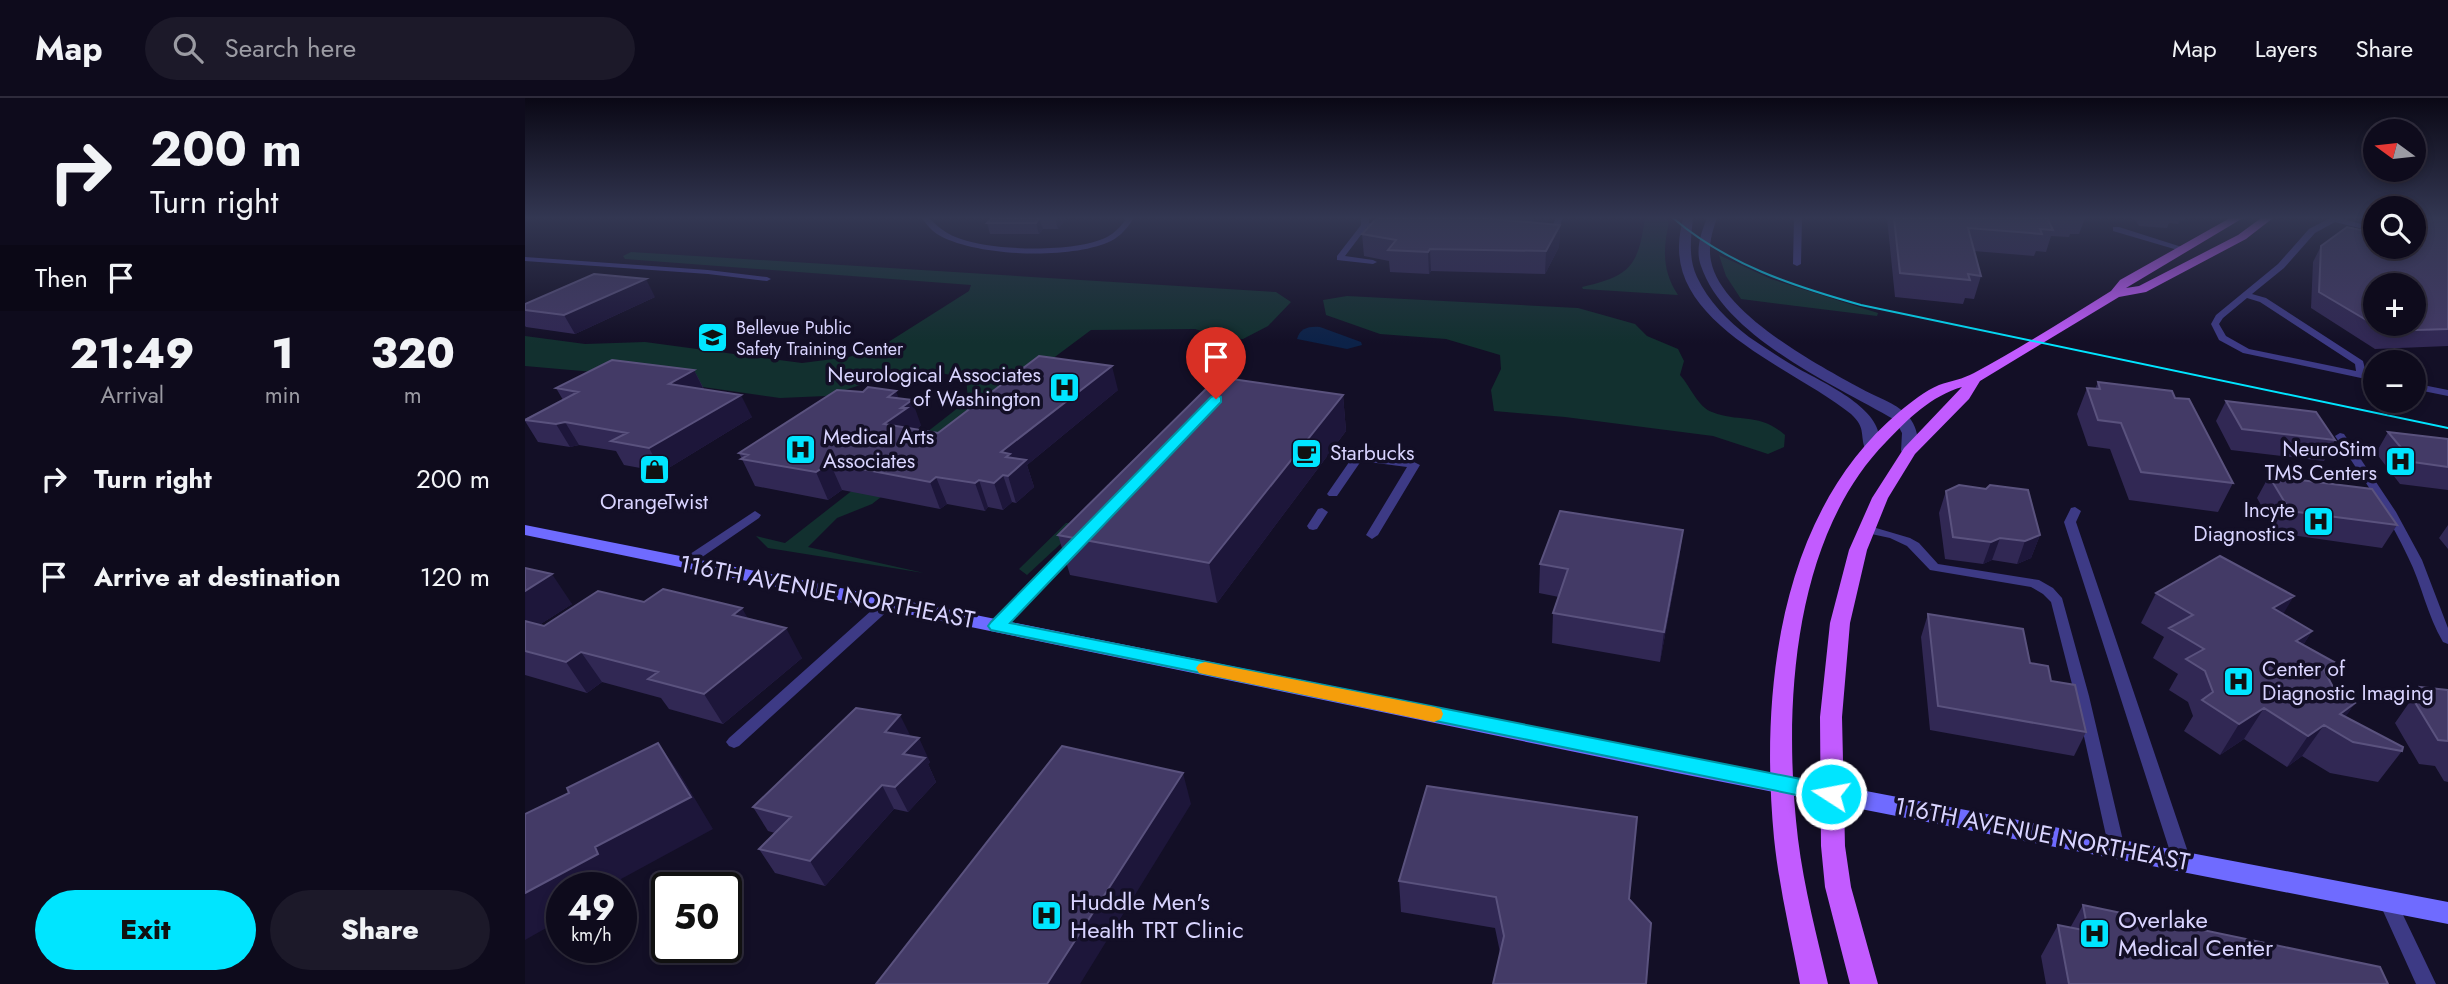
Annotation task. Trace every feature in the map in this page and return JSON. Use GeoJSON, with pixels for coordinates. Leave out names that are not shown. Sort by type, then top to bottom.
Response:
{"type":"FeatureCollection","features":[{"type":"Feature","properties":{"kind":"main road"},"geometry":{"type":"LineString","coordinates":[[1814,984],[1793,887],[1782,784],[1782,736],[1790,633],[1814,543],[1828,513],[1854,468],[1901,417],[1939,390],[1978,376],[2115,294],[2124,283],[2166,259]]}},
{"type":"Feature","properties":{"kind":"main road"},"geometry":{"type":"LineString","coordinates":[[2115,294],[2142,289],[2199,259]]}},
{"type":"Feature","properties":{"kind":"main road"},"geometry":{"type":"LineString","coordinates":[[1864,984],[1838,887],[1833,846],[1833,672],[1847,586],[1866,528],[1880,498],[1909,451],[1964,396],[1978,376]]}},
{"type":"Feature","properties":{"kind":"main road","name":"116TH AVENUE NORTHEAST"},"geometry":{"type":"LineString","coordinates":[[525,530],[1831,794],[2448,913]]}},
{"type":"Feature","properties":{"kind":"street"},"geometry":{"type":"LineString","coordinates":[[1685,259],[1685,268],[1696,290],[1716,314],[1741,336],[1851,405],[1868,423],[1873,433],[1871,448]]}},
{"type":"Feature","properties":{"kind":"street"},"geometry":{"type":"LineString","coordinates":[[1706,259],[1710,275],[1720,292],[1741,315],[1770,338],[1901,417],[1910,433],[1909,451]]}},
{"type":"Feature","properties":{"kind":"lane"},"geometry":{"type":"LineString","coordinates":[[530,259],[708,272],[767,279]]}},
{"type":"Feature","properties":{"kind":"lane"},"geometry":{"type":"LineString","coordinates":[[1351,259],[1373,262]]}},
{"type":"Feature","properties":{"kind":"lane"},"geometry":{"type":"LineString","coordinates":[[1797,259],[1797,264]]}},
{"type":"Feature","properties":{"kind":"lane"},"geometry":{"type":"LineString","coordinates":[[2246,295],[2263,300],[2361,363],[2362,376],[2257,355],[2222,338],[2215,324],[2219,317],[2287,259]]}},
{"type":"Feature","properties":{"kind":"lane"},"geometry":{"type":"LineString","coordinates":[[2426,389],[2448,393]]}},
{"type":"Feature","properties":{"kind":"lane"},"geometry":{"type":"LineString","coordinates":[[2340,436],[2399,526],[2423,575],[2440,628],[2448,639]]}},
{"type":"Feature","properties":{"kind":"lane"},"geometry":{"type":"LineString","coordinates":[[1333,494],[1358,457],[1414,465],[1372,535]]}},
{"type":"Feature","properties":{"kind":"lane"},"geometry":{"type":"LineString","coordinates":[[2075,511],[2070,522],[2182,861]]}},
{"type":"Feature","properties":{"kind":"lane"},"geometry":{"type":"LineString","coordinates":[[1313,526],[1322,512]]}},
{"type":"Feature","properties":{"kind":"lane"},"geometry":{"type":"LineString","coordinates":[[685,563],[755,515]]}},
{"type":"Feature","properties":{"kind":"lane"},"geometry":{"type":"LineString","coordinates":[[1866,528],[1911,543],[1919,550],[1923,560],[1934,567],[2034,583],[2048,591],[2057,601],[2117,849]]}},
{"type":"Feature","properties":{"kind":"lane"},"geometry":{"type":"LineString","coordinates":[[997,626],[1085,535]]}},
{"type":"Feature","properties":{"kind":"lane"},"geometry":{"type":"LineString","coordinates":[[734,742],[887,604]]}},
{"type":"Feature","properties":{"kind":"lane"},"geometry":{"type":"LineString","coordinates":[[2388,902],[2426,984]]}},
{"type":"Feature","properties":{"kind":"green space"},"geometry":{"type":"Polygon","coordinates":[[[630,259],[749,259],[1276,292],[1291,302],[1268,326],[1243,339],[1225,338],[1195,329],[1091,330],[1040,368],[1038,375],[872,504],[837,518],[808,547],[924,573],[768,548],[756,536],[785,543],[968,400],[966,378],[925,370],[873,381],[826,396],[780,398],[605,373],[525,366],[525,336],[585,344],[645,342],[802,363],[849,357],[890,341],[969,291],[971,285],[630,259]]]}},
{"type":"Feature","properties":{"kind":"green space"},"geometry":{"type":"Polygon","coordinates":[[[1634,259],[1665,259],[1669,277],[1678,295],[1582,287],[1611,278],[1629,267],[1634,259]]]}},
{"type":"Feature","properties":{"kind":"green space"},"geometry":{"type":"Polygon","coordinates":[[[1720,259],[1728,259],[1771,279],[1878,313],[1877,316],[1741,299],[1726,276],[1720,259]]]}},
{"type":"Feature","properties":{"kind":"green space"},"geometry":{"type":"Polygon","coordinates":[[[1347,296],[1578,308],[1635,324],[1647,336],[1678,349],[1684,361],[1680,375],[1707,409],[1722,415],[1766,423],[1785,435],[1784,447],[1768,454],[1713,436],[1494,411],[1491,390],[1501,369],[1500,355],[1446,339],[1380,334],[1326,315],[1323,300],[1347,296]]]}},
{"type":"Feature","properties":{"kind":"green space"},"geometry":{"type":"Polygon","coordinates":[[[1079,522],[1069,536],[1027,575],[1019,569],[1066,523],[1079,522]]]}},
{"type":"Feature","properties":{"kind":"water"},"geometry":{"type":"Polygon","coordinates":[[[1320,327],[1361,342],[1362,345],[1347,349],[1297,339],[1305,328],[1320,327]]]}},
{"type":"Feature","properties":{"kind":"building"},"geometry":{"type":"Polygon","coordinates":[[[1899,259],[1976,259],[1981,276],[1968,274],[1970,280],[1900,273],[1899,259]]]}},
{"type":"Feature","properties":{"kind":"building"},"geometry":{"type":"Polygon","coordinates":[[[2320,259],[2448,259],[2448,329],[2426,330],[2426,273],[2363,273],[2363,318],[2319,292],[2320,259]]]}},
{"type":"Feature","properties":{"kind":"building"},"geometry":{"type":"Polygon","coordinates":[[[594,274],[646,279],[564,315],[525,310],[525,304],[594,274]]]}},
{"type":"Feature","properties":{"kind":"building"},"geometry":{"type":"Polygon","coordinates":[[[1039,356],[1112,366],[1001,452],[1010,454],[1006,457],[1026,460],[1008,476],[1003,475],[994,483],[936,477],[930,482],[830,463],[816,472],[741,459],[748,455],[739,453],[837,390],[863,392],[868,387],[896,391],[888,397],[912,400],[901,408],[907,408],[884,424],[938,433],[1039,356]]]}},
{"type":"Feature","properties":{"kind":"building"},"geometry":{"type":"Polygon","coordinates":[[[612,360],[694,370],[669,384],[741,395],[649,448],[611,441],[627,433],[565,422],[556,424],[525,420],[578,392],[556,388],[612,360]]]}},
{"type":"Feature","properties":{"kind":"building"},"geometry":{"type":"Polygon","coordinates":[[[1218,377],[1343,395],[1209,563],[1058,535],[1218,377]]]}},
{"type":"Feature","properties":{"kind":"building"},"geometry":{"type":"Polygon","coordinates":[[[2098,382],[2172,391],[2175,398],[2189,399],[2233,483],[2141,472],[2121,423],[2098,420],[2087,388],[2100,389],[2098,382]]]}},
{"type":"Feature","properties":{"kind":"building"},"geometry":{"type":"Polygon","coordinates":[[[2226,401],[2316,412],[2335,440],[2242,429],[2226,401]]]}},
{"type":"Feature","properties":{"kind":"building"},"geometry":{"type":"Polygon","coordinates":[[[2388,432],[2448,439],[2448,467],[2413,462],[2388,432]]]}},
{"type":"Feature","properties":{"kind":"building"},"geometry":{"type":"Polygon","coordinates":[[[2269,476],[2372,489],[2397,525],[2290,511],[2269,476]]]}},
{"type":"Feature","properties":{"kind":"building"},"geometry":{"type":"Polygon","coordinates":[[[1959,485],[1986,489],[1990,485],[2028,490],[2040,535],[2025,541],[2000,538],[1991,542],[1953,537],[1946,491],[1959,485]]]}},
{"type":"Feature","properties":{"kind":"building"},"geometry":{"type":"Polygon","coordinates":[[[1560,511],[1683,530],[1664,632],[1553,613],[1568,569],[1540,564],[1560,511]]]}},
{"type":"Feature","properties":{"kind":"building"},"geometry":{"type":"Polygon","coordinates":[[[2220,556],[2294,596],[2273,608],[2312,631],[2296,641],[2334,662],[2324,670],[2334,689],[2355,703],[2340,714],[2403,747],[2402,751],[2353,742],[2324,725],[2308,736],[2264,708],[2239,724],[2202,700],[2213,692],[2205,671],[2186,659],[2204,649],[2169,628],[2193,615],[2156,593],[2220,556]]]}},
{"type":"Feature","properties":{"kind":"building"},"geometry":{"type":"Polygon","coordinates":[[[525,568],[552,574],[525,591],[525,568]]]}},
{"type":"Feature","properties":{"kind":"building"},"geometry":{"type":"Polygon","coordinates":[[[663,589],[742,608],[733,615],[786,628],[704,694],[648,679],[658,672],[581,652],[566,662],[525,651],[525,621],[544,626],[598,591],[644,602],[663,589]]]}},
{"type":"Feature","properties":{"kind":"building"},"geometry":{"type":"Polygon","coordinates":[[[1928,614],[2023,629],[2030,663],[2048,666],[2051,681],[2075,685],[2086,732],[1938,706],[1928,614]]]}},
{"type":"Feature","properties":{"kind":"building"},"geometry":{"type":"Polygon","coordinates":[[[2420,687],[2448,690],[2448,741],[2438,740],[2413,699],[2429,701],[2420,687]]]}},
{"type":"Feature","properties":{"kind":"building"},"geometry":{"type":"Polygon","coordinates":[[[856,708],[900,715],[885,732],[919,738],[903,754],[925,758],[895,787],[882,785],[810,861],[759,849],[791,817],[753,807],[856,708]]]}},
{"type":"Feature","properties":{"kind":"building"},"geometry":{"type":"Polygon","coordinates":[[[658,743],[691,797],[595,847],[598,854],[564,872],[546,872],[546,882],[525,893],[525,814],[569,793],[567,788],[658,743]]]}},
{"type":"Feature","properties":{"kind":"building"},"geometry":{"type":"Polygon","coordinates":[[[1062,746],[1183,773],[1047,984],[876,984],[1062,746]]]}},
{"type":"Feature","properties":{"kind":"building"},"geometry":{"type":"Polygon","coordinates":[[[1427,786],[1637,817],[1629,899],[1651,923],[1646,984],[1493,984],[1504,936],[1496,897],[1399,881],[1427,786]]]}},
{"type":"Feature","properties":{"kind":"building"},"geometry":{"type":"Polygon","coordinates":[[[2083,905],[2380,967],[2388,984],[2069,984],[2058,925],[2088,931],[2083,905]]]}},
{"type":"Feature","properties":{"kind":"tram line"},"geometry":{"type":"LineString","coordinates":[[1736,259],[1786,282],[1861,305],[2448,428]]}},
{"type":"Feature","properties":{"kind":"slow traffic"},"geometry":{"type":"LineString","coordinates":[[1205,668],[1434,714]]}},
{"type":"Feature","properties":{"kind":"place","name":"Bellevue Public Safety Training Center"},"geometry":{"type":"Point","coordinates":[713,338]}},
{"type":"Feature","properties":{"kind":"place","name":"Neurological Associates of Washington"},"geometry":{"type":"Point","coordinates":[1064,387]}},
{"type":"Feature","properties":{"kind":"place","name":"Medical Arts Associates"},"geometry":{"type":"Point","coordinates":[800,449]}},
{"type":"Feature","properties":{"kind":"place","name":"Starbucks"},"geometry":{"type":"Point","coordinates":[1307,453]}},
{"type":"Feature","properties":{"kind":"place","name":"NeuroStim TMS Centers"},"geometry":{"type":"Point","coordinates":[2400,461]}},
{"type":"Feature","properties":{"kind":"place","name":"OrangeTwist"},"geometry":{"type":"Point","coordinates":[654,470]}},
{"type":"Feature","properties":{"kind":"place","name":"Incyte Diagnostics"},"geometry":{"type":"Point","coordinates":[2318,522]}},
{"type":"Feature","properties":{"kind":"place","name":"Center of Diagnostic Imaging"},"geometry":{"type":"Point","coordinates":[2239,681]}},
{"type":"Feature","properties":{"kind":"place","name":"Huddle Men's Health TRT Clinic"},"geometry":{"type":"Point","coordinates":[1047,916]}},
{"type":"Feature","properties":{"kind":"place","name":"Overlake Medical Center"},"geometry":{"type":"Point","coordinates":[2095,934]}},
{"type":"Feature","properties":{"kind":"route"},"geometry":{"type":"LineString","coordinates":[[1216,399],[997,626],[1831,794]]}}]}
